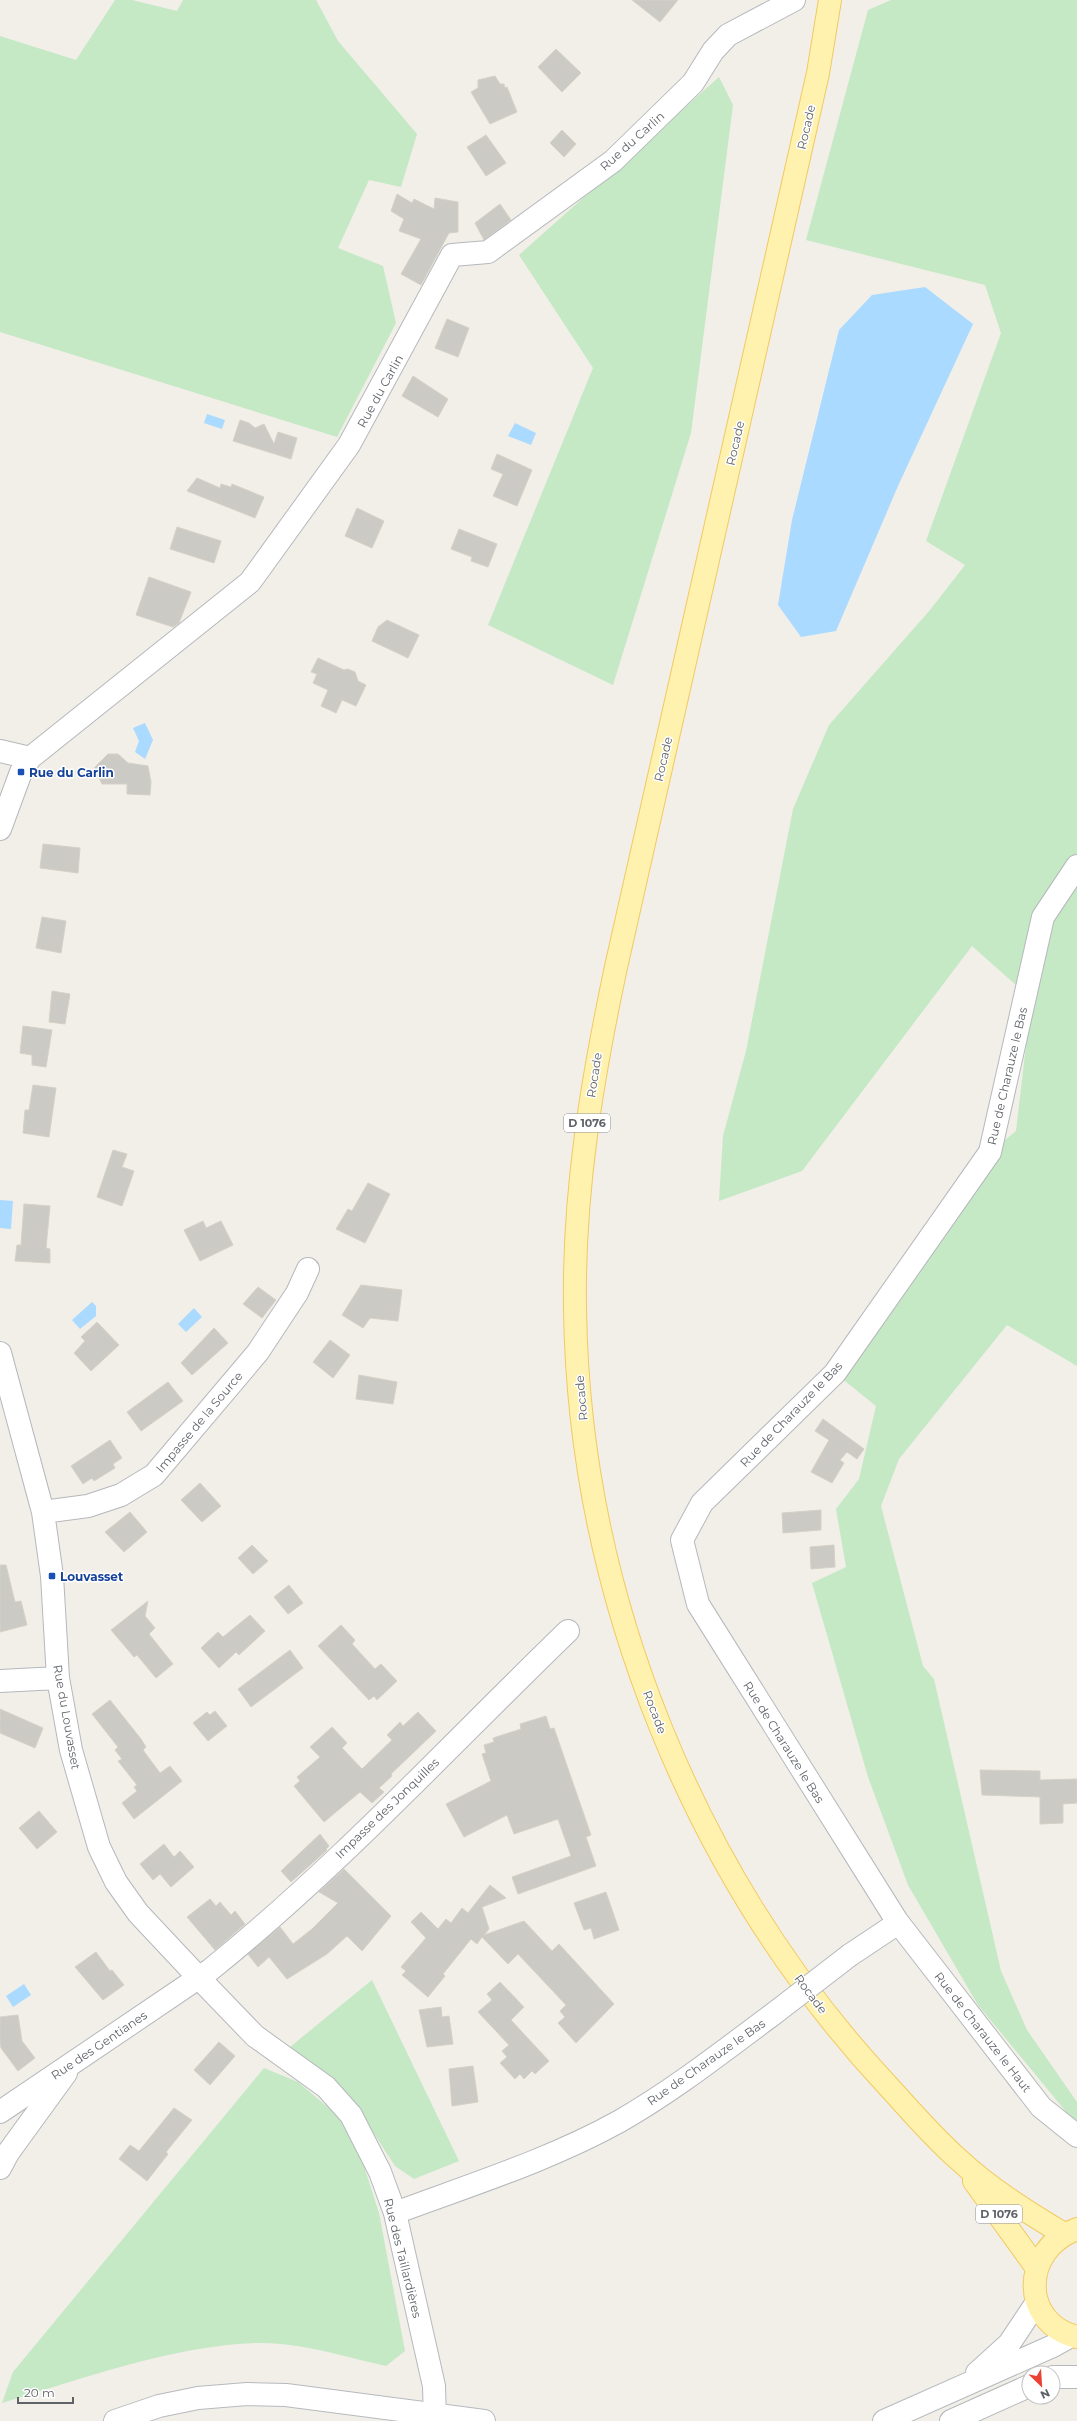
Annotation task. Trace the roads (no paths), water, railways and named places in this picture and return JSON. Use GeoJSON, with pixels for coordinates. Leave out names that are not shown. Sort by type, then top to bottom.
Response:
{"type":"FeatureCollection","features":[{"type":"Feature","properties":{"kind":"main road","name":"Rocade"},"geometry":{"type":"LineString","coordinates":[[830,0],[818,73],[616,967],[595,1066],[580,1169],[575,1238],[574,1311],[578,1382],[588,1467],[599,1526],[618,1600],[647,1692],[666,1741],[698,1813],[733,1876],[778,1950],[819,2006],[863,2060],[961,2162],[1026,2250],[1036,2268]]}},
{"type":"Feature","properties":{"kind":"main road","name":"Rocade"},"geometry":{"type":"LineString","coordinates":[[961,2162],[1028,2213],[1070,2231]]}},
{"type":"Feature","properties":{"kind":"main road"},"geometry":{"type":"LineString","coordinates":[[1070,2231],[1052,2242],[1042,2254],[1036,2268],[1034,2290],[1037,2302],[1045,2316],[1056,2328],[1074,2337]]}},
{"type":"Feature","properties":{"kind":"street","name":"Rue du Carlin"},"geometry":{"type":"LineString","coordinates":[[0,829],[21,772],[30,758],[250,582],[350,445],[452,255],[488,252],[613,161],[693,83],[713,51],[728,35],[769,11],[794,0]]}},
{"type":"Feature","properties":{"kind":"street"},"geometry":{"type":"LineString","coordinates":[[0,751],[30,758]]}},
{"type":"Feature","properties":{"kind":"street","name":"Rue de Charauze le Bas"},"geometry":{"type":"LineString","coordinates":[[395,2213],[538,2159],[620,2121],[677,2085],[850,1955],[892,1927],[898,1920],[698,1604],[682,1540],[702,1503],[835,1373],[990,1152],[1043,917],[1077,866]]}},
{"type":"Feature","properties":{"kind":"street","name":"Impasse de la Source"},"geometry":{"type":"LineString","coordinates":[[43,1512],[88,1506],[108,1500],[121,1495],[154,1474],[258,1352],[297,1293],[308,1269]]}},
{"type":"Feature","properties":{"kind":"street","name":"Rue du Louvasset"},"geometry":{"type":"LineString","coordinates":[[0,1353],[43,1512],[52,1576],[58,1678],[71,1750],[99,1847],[116,1882],[138,1913],[199,1978]]}},
{"type":"Feature","properties":{"kind":"street","name":"Impasse des Jonquilles"},"geometry":{"type":"LineString","coordinates":[[199,1978],[232,1952],[342,1854],[568,1631]]}},
{"type":"Feature","properties":{"kind":"street"},"geometry":{"type":"LineString","coordinates":[[0,1681],[58,1678]]}},
{"type":"Feature","properties":{"kind":"street","name":"Rue de Charauze le Haut"},"geometry":{"type":"LineString","coordinates":[[898,1920],[1042,2107],[1077,2136]]}},
{"type":"Feature","properties":{"kind":"street","name":"Rue des Gentianes"},"geometry":{"type":"LineString","coordinates":[[0,2112],[199,1978]]}},
{"type":"Feature","properties":{"kind":"street","name":"Rue des Taillardières"},"geometry":{"type":"LineString","coordinates":[[199,1978],[254,2036],[326,2087],[351,2115],[364,2139],[395,2213],[434,2386],[435,2418]]}},
{"type":"Feature","properties":{"kind":"street"},"geometry":{"type":"LineString","coordinates":[[0,2168],[8,2153],[75,2061]]}},
{"type":"Feature","properties":{"kind":"street"},"geometry":{"type":"LineString","coordinates":[[963,2386],[1009,2344],[1037,2302]]}},
{"type":"Feature","properties":{"kind":"street"},"geometry":{"type":"LineString","coordinates":[[884,2421],[1074,2337]]}},
{"type":"Feature","properties":{"kind":"street"},"geometry":{"type":"LineString","coordinates":[[1061,2377],[1077,2377]]}},
{"type":"Feature","properties":{"kind":"street"},"geometry":{"type":"LineString","coordinates":[[951,2421],[1021,2390]]}},
{"type":"Feature","properties":{"kind":"street"},"geometry":{"type":"LineString","coordinates":[[115,2421],[159,2406],[190,2400],[247,2394],[286,2395],[435,2418],[484,2421]]}},
{"type":"Feature","properties":{"kind":"water"},"geometry":{"type":"Polygon","coordinates":[[[925,287],[973,324],[898,486],[836,631],[801,637],[778,605],[792,520],[839,330],[872,295],[925,287]]]}},
{"type":"Feature","properties":{"kind":"water"},"geometry":{"type":"Polygon","coordinates":[[[207,414],[225,420],[222,429],[204,423],[207,414]]]}},
{"type":"Feature","properties":{"kind":"water"},"geometry":{"type":"Polygon","coordinates":[[[515,423],[536,433],[531,445],[508,436],[515,423]]]}},
{"type":"Feature","properties":{"kind":"water"},"geometry":{"type":"Polygon","coordinates":[[[145,723],[153,740],[145,759],[135,752],[139,741],[133,728],[145,723]]]}},
{"type":"Feature","properties":{"kind":"water"},"geometry":{"type":"Polygon","coordinates":[[[0,1200],[13,1201],[11,1229],[0,1228],[0,1200]]]}},
{"type":"Feature","properties":{"kind":"water"},"geometry":{"type":"Polygon","coordinates":[[[92,1302],[96,1306],[96,1316],[80,1329],[72,1320],[92,1302]]]}},
{"type":"Feature","properties":{"kind":"water"},"geometry":{"type":"Polygon","coordinates":[[[194,1308],[202,1317],[186,1332],[178,1324],[194,1308]]]}},
{"type":"Feature","properties":{"kind":"water"},"geometry":{"type":"Polygon","coordinates":[[[24,1984],[31,1995],[13,2007],[6,1996],[24,1984]]]}},
{"type":"Feature","properties":{"kind":"place","name":"Rue du Carlin"},"geometry":{"type":"Point","coordinates":[21,772]}},
{"type":"Feature","properties":{"kind":"place","name":"Louvasset"},"geometry":{"type":"Point","coordinates":[52,1576]}}]}
